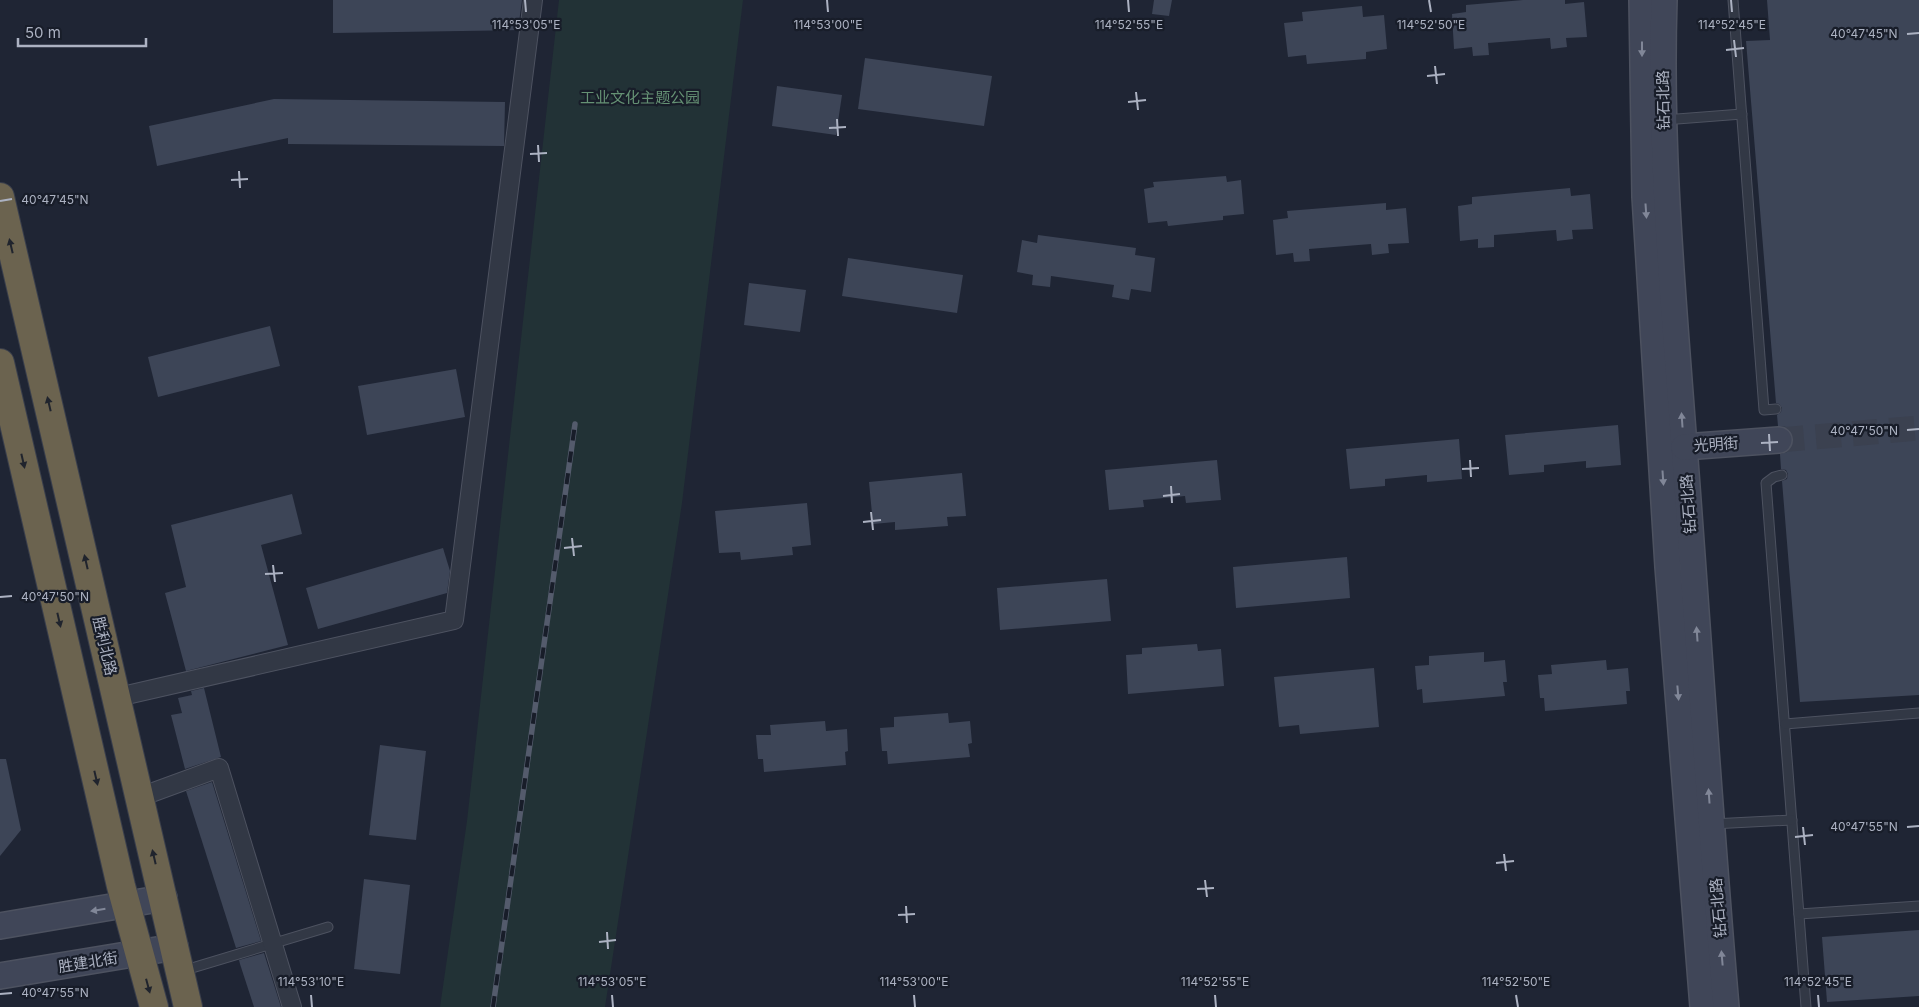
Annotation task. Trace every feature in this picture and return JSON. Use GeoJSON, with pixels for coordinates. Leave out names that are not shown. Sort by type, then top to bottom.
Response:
{"type":"FeatureCollection","features":[{"type":"Feature","properties":{"kind":"highway","name":"胜利北路"},"geometry":{"type":"LineString","coordinates":[[0,197],[118,697],[188,1007]]}},
{"type":"Feature","properties":{"kind":"highway"},"geometry":{"type":"LineString","coordinates":[[0,363],[7,427],[126,905],[154,1007]]}},
{"type":"Feature","properties":{"kind":"main road","name":"钻石北路"},"geometry":{"type":"LineString","coordinates":[[1642,0],[1684,447],[1726,1007]]}},
{"type":"Feature","properties":{"kind":"main road","name":"钻石北路"},"geometry":{"type":"LineString","coordinates":[[1664,0],[1662,66],[1653,121],[1645,197],[1668,567],[1703,1007]]}},
{"type":"Feature","properties":{"kind":"main road","name":"光明街"},"geometry":{"type":"LineString","coordinates":[[1684,447],[1779,440]]}},
{"type":"Feature","properties":{"kind":"main road"},"geometry":{"type":"LineString","coordinates":[[0,926],[164,898]]}},
{"type":"Feature","properties":{"kind":"main road","name":"胜建北街"},"geometry":{"type":"LineString","coordinates":[[0,976],[140,954],[178,959]]}},
{"type":"Feature","properties":{"kind":"street"},"geometry":{"type":"LineString","coordinates":[[118,697],[454,620],[533,0]]}},
{"type":"Feature","properties":{"kind":"street"},"geometry":{"type":"LineString","coordinates":[[140,797],[219,768],[292,1007]]}},
{"type":"Feature","properties":{"kind":"lane"},"geometry":{"type":"LineString","coordinates":[[1733,0],[1764,410],[1776,409]]}},
{"type":"Feature","properties":{"kind":"lane"},"geometry":{"type":"LineString","coordinates":[[1653,121],[1742,114]]}},
{"type":"Feature","properties":{"kind":"lane"},"geometry":{"type":"LineString","coordinates":[[1782,475],[1774,477],[1766,483],[1806,1007]]}},
{"type":"Feature","properties":{"kind":"lane"},"geometry":{"type":"LineString","coordinates":[[1785,724],[1919,713]]}},
{"type":"Feature","properties":{"kind":"lane"},"geometry":{"type":"LineString","coordinates":[[1711,824],[1792,820]]}},
{"type":"Feature","properties":{"kind":"lane"},"geometry":{"type":"LineString","coordinates":[[1799,914],[1919,906]]}},
{"type":"Feature","properties":{"kind":"lane"},"geometry":{"type":"LineString","coordinates":[[178,959],[272,944],[328,927]]}},
{"type":"Feature","properties":{"kind":"green space","name":"工业文化主题公园"},"geometry":{"type":"Polygon","coordinates":[[[559,0],[743,0],[682,503],[605,1007],[440,1007],[467,821],[559,0]]]}},
{"type":"Feature","properties":{"kind":"building"},"geometry":{"type":"Polygon","coordinates":[[[333,0],[522,0],[518,30],[333,33],[333,0]]]}},
{"type":"Feature","properties":{"kind":"building"},"geometry":{"type":"Polygon","coordinates":[[[1154,0],[1172,0],[1169,16],[1152,14],[1154,0]]]}},
{"type":"Feature","properties":{"kind":"building"},"geometry":{"type":"Polygon","coordinates":[[[1523,0],[1565,0],[1565,4],[1584,2],[1587,37],[1566,38],[1567,47],[1551,49],[1550,38],[1488,43],[1489,55],[1473,56],[1472,47],[1454,49],[1452,14],[1466,12],[1466,5],[1523,0]]]}},
{"type":"Feature","properties":{"kind":"building"},"geometry":{"type":"Polygon","coordinates":[[[1767,0],[1919,0],[1919,695],[1800,702],[1782,481],[1787,479],[1788,474],[1786,470],[1781,469],[1780,454],[1787,452],[1792,447],[1793,438],[1791,432],[1786,427],[1778,426],[1777,415],[1781,412],[1782,408],[1776,403],[1746,41],[1770,40],[1767,0]]]}},
{"type":"Feature","properties":{"kind":"building"},"geometry":{"type":"Polygon","coordinates":[[[1362,6],[1363,17],[1384,15],[1387,49],[1366,52],[1366,59],[1307,64],[1306,55],[1288,57],[1284,23],[1303,21],[1302,12],[1362,6]]]}},
{"type":"Feature","properties":{"kind":"building"},"geometry":{"type":"Polygon","coordinates":[[[865,58],[992,76],[984,126],[858,109],[865,58]]]}},
{"type":"Feature","properties":{"kind":"building"},"geometry":{"type":"Polygon","coordinates":[[[777,86],[842,95],[836,135],[772,126],[777,86]]]}},
{"type":"Feature","properties":{"kind":"building"},"geometry":{"type":"Polygon","coordinates":[[[274,99],[505,102],[504,146],[288,144],[288,138],[157,166],[149,126],[274,99]]]}},
{"type":"Feature","properties":{"kind":"building"},"geometry":{"type":"Polygon","coordinates":[[[1226,176],[1227,182],[1241,180],[1244,214],[1223,216],[1223,220],[1168,226],[1167,221],[1148,223],[1144,189],[1154,187],[1153,182],[1226,176]]]}},
{"type":"Feature","properties":{"kind":"building"},"geometry":{"type":"Polygon","coordinates":[[[1570,188],[1571,196],[1590,194],[1593,229],[1572,230],[1573,239],[1557,241],[1556,230],[1494,235],[1494,247],[1478,248],[1478,239],[1460,241],[1458,206],[1472,204],[1472,197],[1570,188]]]}},
{"type":"Feature","properties":{"kind":"building"},"geometry":{"type":"Polygon","coordinates":[[[1386,203],[1386,210],[1406,208],[1409,243],[1388,244],[1389,253],[1372,255],[1371,244],[1309,249],[1310,261],[1294,262],[1293,253],[1276,255],[1273,220],[1288,218],[1287,211],[1386,203]]]}},
{"type":"Feature","properties":{"kind":"building"},"geometry":{"type":"Polygon","coordinates":[[[1038,235],[1136,248],[1135,255],[1155,258],[1151,292],[1131,289],[1129,300],[1112,297],[1114,285],[1051,276],[1050,287],[1032,285],[1033,275],[1017,272],[1022,240],[1037,243],[1038,235]]]}},
{"type":"Feature","properties":{"kind":"building"},"geometry":{"type":"Polygon","coordinates":[[[848,258],[963,275],[957,313],[842,296],[848,258]]]}},
{"type":"Feature","properties":{"kind":"building"},"geometry":{"type":"Polygon","coordinates":[[[749,283],[806,290],[800,332],[744,325],[749,283]]]}},
{"type":"Feature","properties":{"kind":"building"},"geometry":{"type":"Polygon","coordinates":[[[270,326],[280,366],[158,397],[148,357],[270,326]]]}},
{"type":"Feature","properties":{"kind":"building"},"geometry":{"type":"Polygon","coordinates":[[[456,369],[465,417],[367,435],[358,386],[456,369]]]}},
{"type":"Feature","properties":{"kind":"building"},"geometry":{"type":"Polygon","coordinates":[[[1618,425],[1621,465],[1586,468],[1586,461],[1544,465],[1544,472],[1509,475],[1505,435],[1618,425]]]}},
{"type":"Feature","properties":{"kind":"building"},"geometry":{"type":"Polygon","coordinates":[[[1459,439],[1462,479],[1427,482],[1427,475],[1385,479],[1385,486],[1350,489],[1346,449],[1459,439]]]}},
{"type":"Feature","properties":{"kind":"building"},"geometry":{"type":"Polygon","coordinates":[[[1217,460],[1221,500],[1186,503],[1185,496],[1143,500],[1144,507],[1109,510],[1105,470],[1217,460]]]}},
{"type":"Feature","properties":{"kind":"building"},"geometry":{"type":"Polygon","coordinates":[[[962,473],[966,516],[947,517],[948,526],[895,530],[895,522],[873,524],[869,482],[962,473]]]}},
{"type":"Feature","properties":{"kind":"building"},"geometry":{"type":"Polygon","coordinates":[[[292,494],[302,534],[261,545],[288,645],[186,671],[165,593],[186,587],[171,525],[292,494]]]}},
{"type":"Feature","properties":{"kind":"building"},"geometry":{"type":"Polygon","coordinates":[[[807,503],[811,545],[792,547],[793,555],[741,560],[740,552],[719,553],[715,511],[807,503]]]}},
{"type":"Feature","properties":{"kind":"building"},"geometry":{"type":"Polygon","coordinates":[[[443,548],[450,571],[447,593],[318,629],[306,588],[443,548]]]}},
{"type":"Feature","properties":{"kind":"building"},"geometry":{"type":"Polygon","coordinates":[[[1347,557],[1350,598],[1236,608],[1233,567],[1347,557]]]}},
{"type":"Feature","properties":{"kind":"building"},"geometry":{"type":"Polygon","coordinates":[[[1107,579],[1111,621],[1000,630],[997,588],[1107,579]]]}},
{"type":"Feature","properties":{"kind":"building"},"geometry":{"type":"Polygon","coordinates":[[[1197,644],[1198,651],[1221,649],[1224,686],[1128,694],[1126,655],[1142,654],[1142,648],[1197,644]]]}},
{"type":"Feature","properties":{"kind":"building"},"geometry":{"type":"Polygon","coordinates":[[[1484,652],[1484,662],[1505,660],[1507,682],[1503,682],[1505,696],[1423,703],[1422,689],[1417,690],[1415,666],[1429,665],[1429,656],[1484,652]]]}},
{"type":"Feature","properties":{"kind":"building"},"geometry":{"type":"Polygon","coordinates":[[[1606,660],[1607,670],[1628,668],[1630,691],[1626,691],[1627,704],[1545,711],[1544,698],[1540,698],[1538,675],[1552,674],[1551,665],[1606,660]]]}},
{"type":"Feature","properties":{"kind":"building"},"geometry":{"type":"Polygon","coordinates":[[[1374,668],[1379,727],[1300,734],[1299,725],[1279,727],[1274,677],[1374,668]]]}},
{"type":"Feature","properties":{"kind":"building"},"geometry":{"type":"Polygon","coordinates":[[[204,688],[221,757],[185,769],[171,715],[182,713],[178,698],[192,695],[191,691],[204,688]]]}},
{"type":"Feature","properties":{"kind":"building"},"geometry":{"type":"Polygon","coordinates":[[[948,713],[949,723],[970,721],[972,743],[968,744],[970,757],[888,764],[887,751],[882,751],[880,728],[894,727],[894,717],[948,713]]]}},
{"type":"Feature","properties":{"kind":"building"},"geometry":{"type":"Polygon","coordinates":[[[825,721],[826,731],[847,729],[848,751],[845,752],[846,765],[764,772],[763,759],[758,759],[756,735],[771,735],[770,725],[825,721]]]}},
{"type":"Feature","properties":{"kind":"building"},"geometry":{"type":"Polygon","coordinates":[[[380,745],[426,751],[416,840],[369,835],[380,745]]]}},
{"type":"Feature","properties":{"kind":"building"},"geometry":{"type":"Polygon","coordinates":[[[0,759],[6,759],[21,830],[0,856],[0,759]]]}},
{"type":"Feature","properties":{"kind":"building"},"geometry":{"type":"Polygon","coordinates":[[[212,782],[261,941],[236,948],[186,791],[212,782]]]}},
{"type":"Feature","properties":{"kind":"building"},"geometry":{"type":"Polygon","coordinates":[[[364,879],[410,885],[400,974],[354,969],[364,879]]]}},
{"type":"Feature","properties":{"kind":"building"},"geometry":{"type":"Polygon","coordinates":[[[1919,930],[1919,996],[1827,1002],[1822,937],[1919,930]]]}},
{"type":"Feature","properties":{"kind":"building"},"geometry":{"type":"Polygon","coordinates":[[[264,953],[281,1007],[254,1007],[240,964],[239,960],[264,953]]]}},
{"type":"Feature","properties":{"kind":"tunnel"},"geometry":{"type":"LineString","coordinates":[[1779,440],[1919,428]]}},
{"type":"Feature","properties":{"kind":"railway"},"geometry":{"type":"LineString","coordinates":[[493,1007],[575,424]]}}]}
